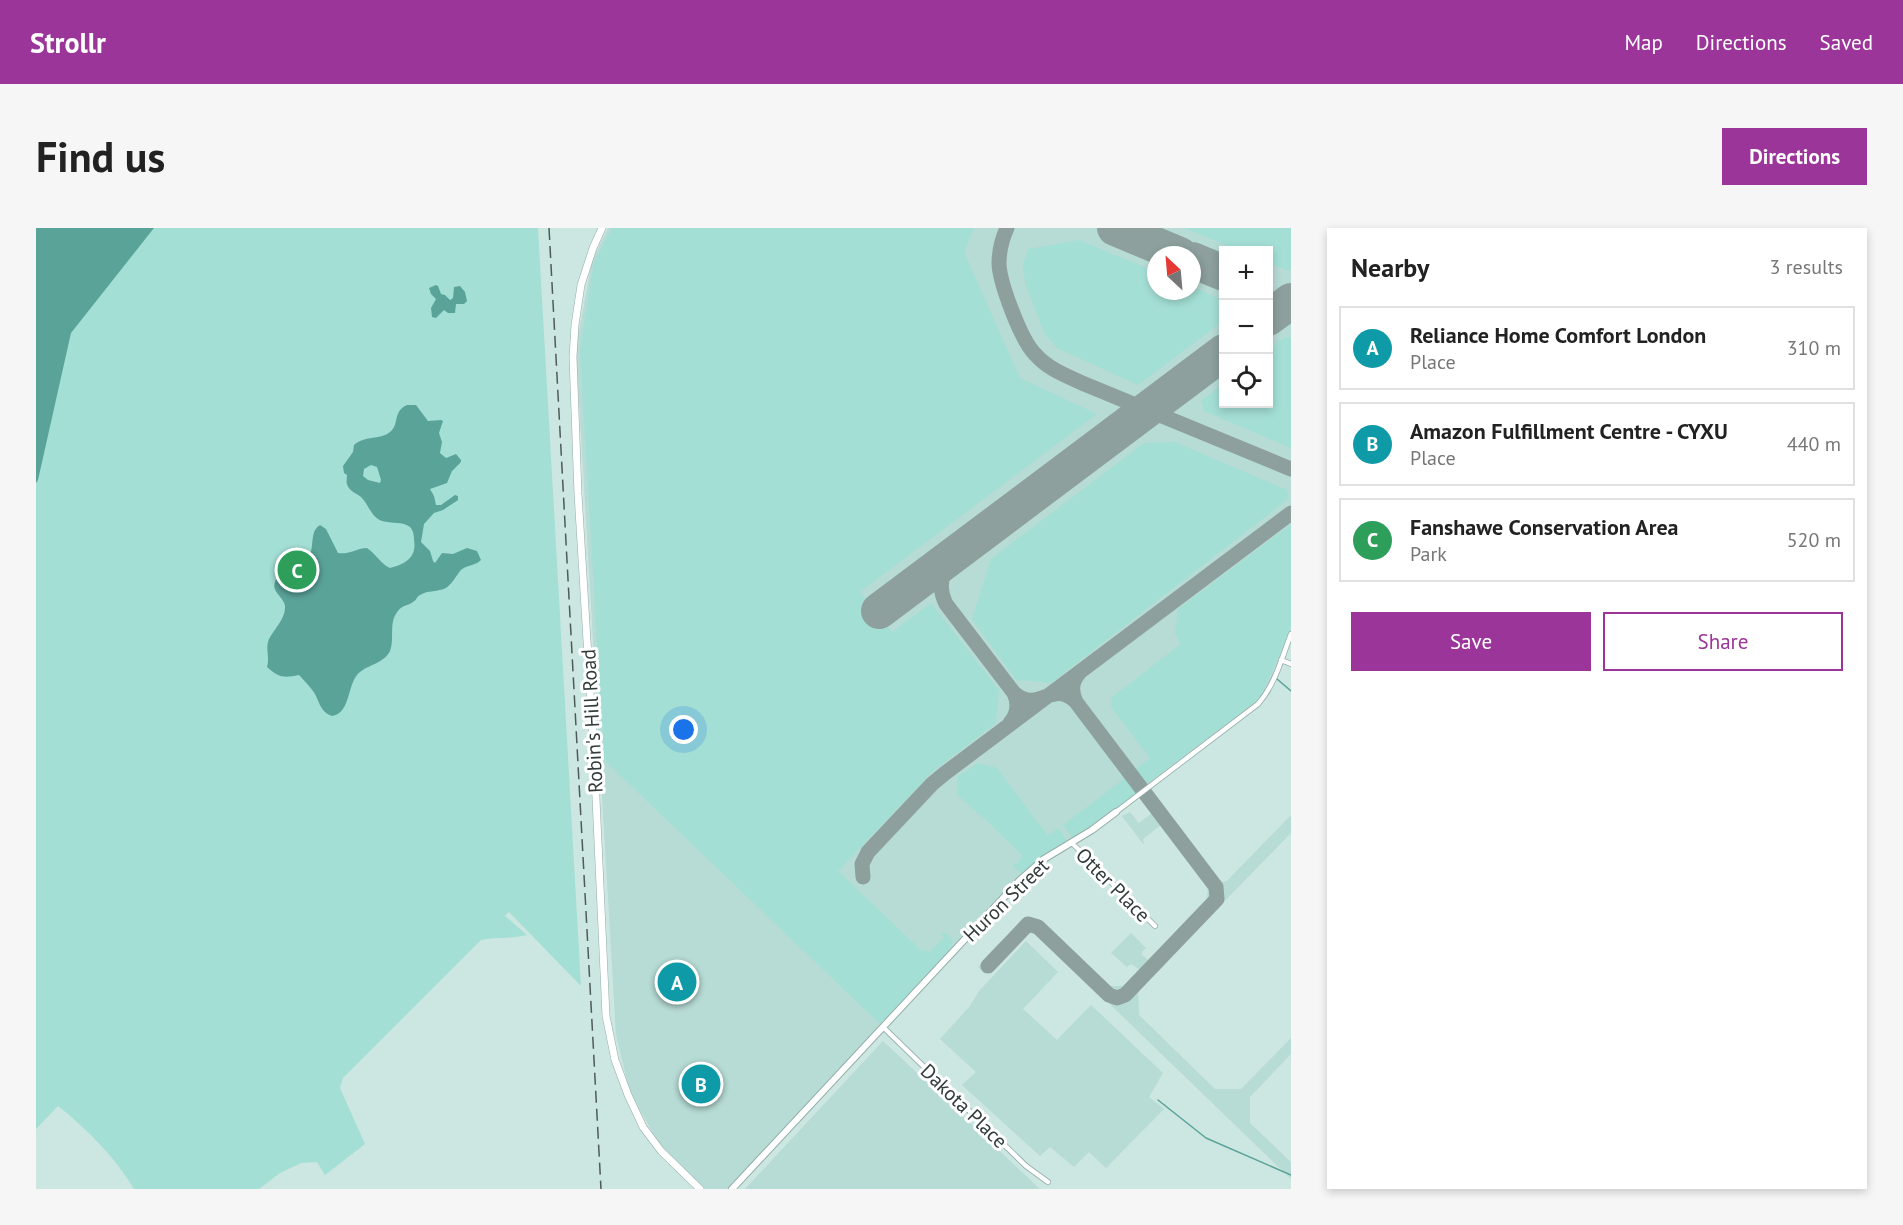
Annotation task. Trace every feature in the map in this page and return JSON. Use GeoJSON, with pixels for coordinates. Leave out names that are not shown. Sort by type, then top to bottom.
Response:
{"type":"FeatureCollection","features":[{"type":"Feature","properties":{"kind":"main road","name":"Robin's Hill Road"},"geometry":{"type":"LineString","coordinates":[[602,228],[581,285],[573,357],[578,494],[594,755],[606,1016],[615,1060],[628,1095],[644,1127],[661,1151],[698,1188]]}},
{"type":"Feature","properties":{"kind":"street","name":"Huron Street"},"geometry":{"type":"LineString","coordinates":[[732,1189],[1020,880],[1044,859],[1072,843],[1116,812],[1258,704],[1265,696],[1291,634]]}},
{"type":"Feature","properties":{"kind":"street"},"geometry":{"type":"LineString","coordinates":[[1281,660],[1291,664]]}},
{"type":"Feature","properties":{"kind":"street","name":"Otter Place"},"geometry":{"type":"LineString","coordinates":[[1072,843],[1155,926]]}},
{"type":"Feature","properties":{"kind":"street","name":"Dakota Place"},"geometry":{"type":"LineString","coordinates":[[883,1027],[1026,1166],[1048,1182]]}},
{"type":"Feature","properties":{"kind":"shaded area"},"geometry":{"type":"Polygon","coordinates":[[[608,228],[1291,228],[1291,642],[1270,694],[1147,785],[1220,882],[1227,881],[1291,815],[1291,833],[1138,990],[1139,1015],[1215,1089],[1241,1089],[1291,1038],[1291,1054],[1250,1097],[1250,1123],[1291,1162],[1291,1179],[1031,928],[1028,928],[985,974],[978,967],[1012,931],[1016,934],[1029,919],[1035,924],[1039,920],[1108,986],[1125,986],[1139,972],[1139,969],[1131,964],[1127,967],[1111,953],[1131,933],[1146,948],[1142,955],[1150,960],[1207,902],[1208,886],[1161,825],[1143,839],[1143,844],[1122,816],[1130,812],[1139,823],[1152,813],[1137,793],[1039,865],[727,1189],[703,1189],[663,1150],[630,1093],[616,1035],[576,348],[592,261],[608,228]]]}},
{"type":"Feature","properties":{"kind":"shaded area"},"geometry":{"type":"Polygon","coordinates":[[[1026,941],[1058,972],[1023,1009],[1057,1040],[1091,1005],[1163,1073],[1149,1097],[1164,1109],[1106,1168],[1089,1152],[1074,1167],[1050,1147],[1040,1156],[962,1085],[976,1072],[940,1039],[970,1006],[979,991],[1026,941]]]}},
{"type":"Feature","properties":{"kind":"shaded area"},"geometry":{"type":"Polygon","coordinates":[[[883,1041],[1040,1189],[745,1189],[883,1041]]]}},
{"type":"Feature","properties":{"kind":"green space"},"geometry":{"type":"Polygon","coordinates":[[[36,228],[538,228],[581,986],[509,912],[505,916],[527,935],[481,940],[343,1078],[340,1088],[365,1144],[325,1175],[317,1162],[301,1163],[280,1173],[259,1189],[134,1189],[100,1144],[58,1106],[36,1129],[36,228]]]}},
{"type":"Feature","properties":{"kind":"green space"},"geometry":{"type":"Polygon","coordinates":[[[612,228],[974,228],[964,252],[1020,378],[1097,414],[860,592],[892,632],[931,603],[999,690],[996,723],[932,772],[838,871],[923,952],[926,949],[929,952],[944,938],[941,934],[946,933],[953,940],[951,948],[880,1024],[604,760],[580,351],[594,262],[612,228]]]}},
{"type":"Feature","properties":{"kind":"green space"},"geometry":{"type":"Polygon","coordinates":[[[1184,228],[1291,228],[1291,270],[1273,265],[1273,246],[1228,246],[1184,228]]]}},
{"type":"Feature","properties":{"kind":"green space"},"geometry":{"type":"Polygon","coordinates":[[[1079,240],[1147,268],[1147,300],[1201,300],[1201,291],[1219,298],[1219,324],[1138,385],[1057,348],[1044,333],[1025,283],[1023,265],[1028,249],[1079,240]]]}},
{"type":"Feature","properties":{"kind":"green space"},"geometry":{"type":"Polygon","coordinates":[[[1291,337],[1291,448],[1204,411],[1201,401],[1219,387],[1219,408],[1273,408],[1273,347],[1284,338],[1291,337]]]}},
{"type":"Feature","properties":{"kind":"green space"},"geometry":{"type":"Polygon","coordinates":[[[1175,442],[1287,490],[1288,499],[1051,683],[1016,680],[972,619],[991,559],[1144,443],[1175,442]]]}},
{"type":"Feature","properties":{"kind":"green space"},"geometry":{"type":"Polygon","coordinates":[[[1291,524],[1291,628],[1261,696],[1145,783],[1136,769],[1150,758],[1111,707],[1112,697],[1181,644],[1175,634],[1178,609],[1291,524]]]}},
{"type":"Feature","properties":{"kind":"green space"},"geometry":{"type":"Polygon","coordinates":[[[978,763],[997,768],[1048,836],[1058,828],[1066,839],[1065,844],[1034,862],[1023,873],[1015,869],[1013,863],[1017,864],[1022,855],[957,795],[958,776],[978,763]]]}},
{"type":"Feature","properties":{"kind":"green space"},"geometry":{"type":"Polygon","coordinates":[[[1125,778],[1137,793],[1075,838],[1072,837],[1063,825],[1125,778]]]}},
{"type":"Feature","properties":{"kind":"water"},"geometry":{"type":"Polygon","coordinates":[[[36,228],[154,228],[71,333],[36,483],[36,228]]]}},
{"type":"Feature","properties":{"kind":"water"},"geometry":{"type":"Polygon","coordinates":[[[436,285],[441,294],[450,300],[453,298],[454,287],[460,286],[465,292],[467,301],[464,304],[456,304],[455,313],[448,313],[444,310],[436,318],[432,317],[431,308],[436,299],[429,288],[436,285]]]}},
{"type":"Feature","properties":{"kind":"water"},"geometry":{"type":"Polygon","coordinates":[[[407,405],[416,405],[428,421],[443,421],[439,433],[442,442],[440,453],[446,458],[456,454],[461,460],[452,471],[447,483],[430,489],[436,505],[441,505],[455,495],[458,496],[458,500],[434,513],[424,524],[421,542],[430,551],[435,563],[442,553],[453,554],[467,548],[477,551],[481,560],[461,570],[446,588],[423,593],[400,609],[393,620],[390,651],[383,659],[357,675],[342,710],[332,716],[322,709],[313,691],[299,675],[282,676],[267,667],[268,642],[285,610],[284,603],[274,586],[282,573],[307,560],[315,531],[320,525],[326,529],[338,553],[367,548],[390,568],[405,562],[412,555],[414,534],[411,528],[375,517],[361,497],[348,486],[343,466],[353,452],[354,445],[358,442],[390,432],[402,408],[407,405]],[[371,465],[364,469],[363,476],[380,483],[377,467],[371,465]]]}},
{"type":"Feature","properties":{"kind":"waterway"},"geometry":{"type":"LineString","coordinates":[[1277,679],[1291,691]]}},
{"type":"Feature","properties":{"kind":"waterway"},"geometry":{"type":"LineString","coordinates":[[1158,1100],[1206,1138],[1291,1175]]}},
{"type":"Feature","properties":{"kind":"taxiway"},"geometry":{"type":"LineString","coordinates":[[1007,228],[999,259],[1003,285],[1029,347],[1045,364],[1082,383],[1291,469]]}},
{"type":"Feature","properties":{"kind":"taxiway"},"geometry":{"type":"LineString","coordinates":[[863,877],[862,864],[868,852],[932,784],[1291,513]]}},
{"type":"Feature","properties":{"kind":"taxiway"},"geometry":{"type":"LineString","coordinates":[[995,526],[954,558],[946,568],[942,579],[942,591],[946,604],[1014,693]]}},
{"type":"Feature","properties":{"kind":"taxiway"},"geometry":{"type":"LineString","coordinates":[[1010,723],[1017,709],[1014,693],[1023,699],[1031,700],[1060,694],[1076,702],[1073,687],[1080,672]]}},
{"type":"Feature","properties":{"kind":"taxiway"},"geometry":{"type":"LineString","coordinates":[[988,966],[1028,924],[1038,927],[1109,995],[1117,998],[1125,995],[1217,899],[1216,887],[1076,702]]}},
{"type":"Feature","properties":{"kind":"runway"},"geometry":{"type":"LineString","coordinates":[[1115,228],[1158,246]]}},
{"type":"Feature","properties":{"kind":"runway"},"geometry":{"type":"LineString","coordinates":[[1201,264],[1219,271]]}},
{"type":"Feature","properties":{"kind":"runway"},"geometry":{"type":"LineString","coordinates":[[1273,314],[1291,301]]}},
{"type":"Feature","properties":{"kind":"runway"},"geometry":{"type":"LineString","coordinates":[[879,611],[1221,354]]}},
{"type":"Feature","properties":{"kind":"railway"},"geometry":{"type":"LineString","coordinates":[[549,228],[601,1189]]}},
{"type":"Feature","properties":{"kind":"place","name":"Fanshawe Conservation Area"},"geometry":{"type":"Point","coordinates":[297,570]}},
{"type":"Feature","properties":{"kind":"place","name":"Reliance Home Comfort London"},"geometry":{"type":"Point","coordinates":[677,982]}},
{"type":"Feature","properties":{"kind":"place","name":"Amazon Fulfillment Centre - CYXU"},"geometry":{"type":"Point","coordinates":[701,1084]}}]}
